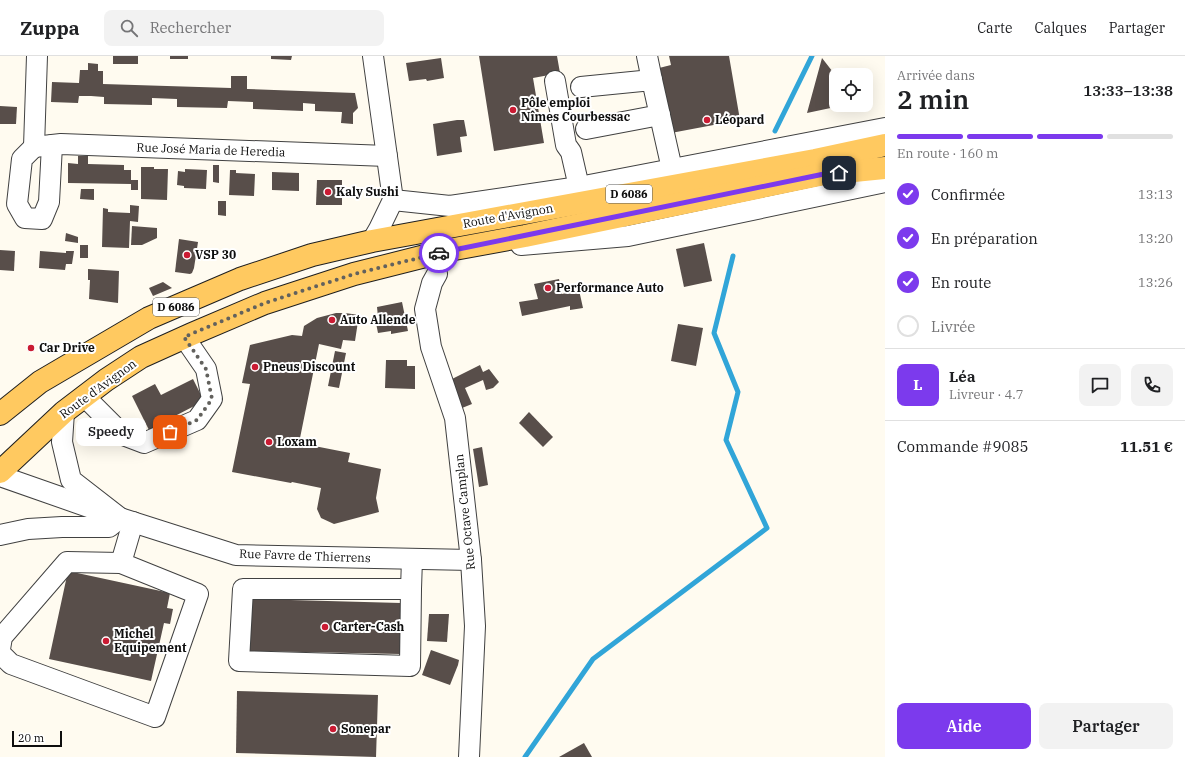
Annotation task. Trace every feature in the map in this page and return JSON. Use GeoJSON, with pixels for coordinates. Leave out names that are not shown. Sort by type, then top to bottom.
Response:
{"type":"FeatureCollection","features":[{"type":"Feature","properties":{"kind":"main road","name":"Route d'Avignon"},"geometry":{"type":"LineString","coordinates":[[0,414],[40,382],[149,318],[240,279],[312,255],[372,241],[815,160],[885,145]]}},
{"type":"Feature","properties":{"kind":"main road","name":"Route d'Avignon"},"geometry":{"type":"LineString","coordinates":[[0,472],[64,412],[106,380],[141,357],[265,303],[354,274],[449,250],[824,174],[885,168]]}},
{"type":"Feature","properties":{"kind":"street","name":"Rue José Maria de Heredia"},"geometry":{"type":"LineString","coordinates":[[37,56],[43,146],[61,144],[387,156]]}},
{"type":"Feature","properties":{"kind":"street"},"geometry":{"type":"LineString","coordinates":[[372,241],[392,200],[374,56]]}},
{"type":"Feature","properties":{"kind":"street"},"geometry":{"type":"LineString","coordinates":[[647,56],[672,169]]}},
{"type":"Feature","properties":{"kind":"street"},"geometry":{"type":"LineString","coordinates":[[581,87],[652,80]]}},
{"type":"Feature","properties":{"kind":"street"},"geometry":{"type":"LineString","coordinates":[[555,81],[566,145],[571,152],[579,187]]}},
{"type":"Feature","properties":{"kind":"street"},"geometry":{"type":"LineString","coordinates":[[586,128],[660,115]]}},
{"type":"Feature","properties":{"kind":"street"},"geometry":{"type":"LineString","coordinates":[[392,200],[450,206],[579,187],[885,128]]}},
{"type":"Feature","properties":{"kind":"street"},"geometry":{"type":"LineString","coordinates":[[449,250],[628,236],[885,182]]}},
{"type":"Feature","properties":{"kind":"street","name":"Rue Octave Camplan"},"geometry":{"type":"LineString","coordinates":[[437,274],[432,283],[424,309],[431,347],[455,418],[471,560],[475,626],[469,757]]}},
{"type":"Feature","properties":{"kind":"street"},"geometry":{"type":"LineString","coordinates":[[84,396],[123,435],[144,443],[197,420],[212,399],[206,369],[184,337]]}},
{"type":"Feature","properties":{"kind":"street","name":"Rue Favre de Thierrens"},"geometry":{"type":"LineString","coordinates":[[64,412],[62,442],[71,480],[127,520]]}},
{"type":"Feature","properties":{"kind":"street","name":"Rue Favre de Thierrens"},"geometry":{"type":"LineString","coordinates":[[0,476],[127,520],[236,555],[471,560]]}},
{"type":"Feature","properties":{"kind":"street"},"geometry":{"type":"LineString","coordinates":[[0,535],[28,529],[109,527],[127,520],[121,563]]}},
{"type":"Feature","properties":{"kind":"street"},"geometry":{"type":"LineString","coordinates":[[265,588],[266,556]]}},
{"type":"Feature","properties":{"kind":"street"},"geometry":{"type":"LineString","coordinates":[[411,589],[243,589],[239,661],[410,666],[412,559]]}},
{"type":"Feature","properties":{"kind":"street"},"geometry":{"type":"LineString","coordinates":[[0,649],[2,637],[67,562],[121,563],[198,594],[155,717],[11,664],[0,653]]}},
{"type":"Feature","properties":{"kind":"building"},"geometry":{"type":"Polygon","coordinates":[[[113,56],[138,56],[138,64],[113,64],[113,56]]]}},
{"type":"Feature","properties":{"kind":"building"},"geometry":{"type":"Polygon","coordinates":[[[170,56],[188,56],[188,59],[170,59],[170,56]]]}},
{"type":"Feature","properties":{"kind":"building"},"geometry":{"type":"Polygon","coordinates":[[[271,56],[292,56],[291,60],[271,59],[271,56]]]}},
{"type":"Feature","properties":{"kind":"building","name":"Pôle emploi Nîmes Courbessac"},"geometry":{"type":"Polygon","coordinates":[[[479,56],[557,56],[560,73],[533,78],[544,143],[494,151],[479,56]]]}},
{"type":"Feature","properties":{"kind":"building"},"geometry":{"type":"Polygon","coordinates":[[[669,56],[729,56],[740,120],[671,133],[659,68],[671,65],[669,56]]]}},
{"type":"Feature","properties":{"kind":"building"},"geometry":{"type":"Polygon","coordinates":[[[441,58],[444,78],[427,81],[426,79],[409,81],[406,63],[441,58]]]}},
{"type":"Feature","properties":{"kind":"building"},"geometry":{"type":"Polygon","coordinates":[[[822,58],[830,68],[829,108],[807,113],[822,58]]]}},
{"type":"Feature","properties":{"kind":"building"},"geometry":{"type":"Polygon","coordinates":[[[88,63],[98,64],[98,71],[103,71],[103,84],[231,88],[231,76],[247,76],[247,89],[355,93],[358,108],[353,113],[353,124],[341,123],[342,112],[315,111],[315,104],[303,103],[303,111],[253,109],[253,102],[228,101],[227,108],[177,107],[177,99],[152,98],[152,105],[104,104],[104,97],[91,96],[79,96],[78,103],[51,102],[52,82],[79,83],[80,70],[88,70],[88,63]]]}},
{"type":"Feature","properties":{"kind":"building"},"geometry":{"type":"Polygon","coordinates":[[[0,106],[17,107],[16,124],[0,124],[0,106]]]}},
{"type":"Feature","properties":{"kind":"building"},"geometry":{"type":"Polygon","coordinates":[[[464,120],[467,136],[460,137],[462,152],[437,156],[433,124],[464,120]]]}},
{"type":"Feature","properties":{"kind":"building"},"geometry":{"type":"Polygon","coordinates":[[[78,156],[88,156],[88,164],[124,165],[124,170],[131,170],[131,180],[138,180],[138,190],[131,190],[131,184],[68,183],[68,163],[78,164],[78,156]]]}},
{"type":"Feature","properties":{"kind":"building"},"geometry":{"type":"Polygon","coordinates":[[[213,165],[219,165],[219,183],[213,182],[213,165]]]}},
{"type":"Feature","properties":{"kind":"building"},"geometry":{"type":"Polygon","coordinates":[[[141,167],[168,169],[167,200],[141,199],[141,167]]]}},
{"type":"Feature","properties":{"kind":"building"},"geometry":{"type":"Polygon","coordinates":[[[185,169],[207,170],[206,189],[184,188],[184,186],[177,185],[178,171],[185,172],[185,169]]]}},
{"type":"Feature","properties":{"kind":"building"},"geometry":{"type":"Polygon","coordinates":[[[230,170],[236,170],[236,173],[255,174],[254,196],[229,195],[230,170]]]}},
{"type":"Feature","properties":{"kind":"building"},"geometry":{"type":"Polygon","coordinates":[[[272,172],[299,173],[299,191],[272,190],[272,172]]]}},
{"type":"Feature","properties":{"kind":"building","name":"Kaly Sushi"},"geometry":{"type":"Polygon","coordinates":[[[317,180],[342,180],[342,205],[316,205],[317,180]]]}},
{"type":"Feature","properties":{"kind":"building"},"geometry":{"type":"Polygon","coordinates":[[[81,189],[94,189],[94,200],[80,199],[81,189]]]}},
{"type":"Feature","properties":{"kind":"building"},"geometry":{"type":"Polygon","coordinates":[[[218,201],[226,201],[226,216],[218,215],[218,201]]]}},
{"type":"Feature","properties":{"kind":"building"},"geometry":{"type":"Polygon","coordinates":[[[130,205],[139,206],[138,222],[130,221],[129,248],[102,247],[103,208],[108,209],[108,212],[130,213],[130,205]]]}},
{"type":"Feature","properties":{"kind":"building"},"geometry":{"type":"Polygon","coordinates":[[[132,226],[157,228],[157,238],[142,245],[131,245],[132,226]]]}},
{"type":"Feature","properties":{"kind":"building"},"geometry":{"type":"Polygon","coordinates":[[[66,233],[78,237],[78,243],[65,241],[66,233]]]}},
{"type":"Feature","properties":{"kind":"building","name":"VSP 30"},"geometry":{"type":"Polygon","coordinates":[[[179,239],[198,242],[194,268],[190,274],[175,272],[179,239]]]}},
{"type":"Feature","properties":{"kind":"building"},"geometry":{"type":"Polygon","coordinates":[[[704,243],[712,281],[684,287],[676,249],[704,243]]]}},
{"type":"Feature","properties":{"kind":"building"},"geometry":{"type":"Polygon","coordinates":[[[80,245],[88,245],[88,258],[80,258],[80,245]]]}},
{"type":"Feature","properties":{"kind":"building"},"geometry":{"type":"Polygon","coordinates":[[[0,250],[15,251],[14,271],[0,270],[0,250]]]}},
{"type":"Feature","properties":{"kind":"building"},"geometry":{"type":"Polygon","coordinates":[[[40,251],[66,253],[66,251],[74,251],[72,264],[66,264],[65,270],[39,268],[40,251]]]}},
{"type":"Feature","properties":{"kind":"building"},"geometry":{"type":"Polygon","coordinates":[[[88,269],[119,271],[118,303],[89,299],[90,280],[88,280],[88,269]]]}},
{"type":"Feature","properties":{"kind":"building"},"geometry":{"type":"Polygon","coordinates":[[[559,279],[562,294],[579,290],[583,308],[570,310],[570,306],[522,316],[519,302],[538,299],[534,284],[559,279]]]}},
{"type":"Feature","properties":{"kind":"building"},"geometry":{"type":"Polygon","coordinates":[[[163,282],[172,288],[153,296],[149,288],[163,282]]]}},
{"type":"Feature","properties":{"kind":"building"},"geometry":{"type":"Polygon","coordinates":[[[402,302],[408,331],[391,334],[391,331],[378,333],[375,318],[378,317],[377,307],[402,302]]]}},
{"type":"Feature","properties":{"kind":"building"},"geometry":{"type":"Polygon","coordinates":[[[336,313],[359,315],[355,341],[343,340],[341,349],[319,344],[299,443],[350,453],[348,462],[381,469],[376,498],[379,512],[334,524],[321,518],[317,509],[321,488],[232,472],[250,384],[242,383],[250,345],[292,335],[302,336],[304,326],[317,318],[336,313]]]}},
{"type":"Feature","properties":{"kind":"building"},"geometry":{"type":"Polygon","coordinates":[[[678,324],[703,328],[696,366],[671,361],[678,324]]]}},
{"type":"Feature","properties":{"kind":"building"},"geometry":{"type":"Polygon","coordinates":[[[335,351],[346,353],[339,388],[328,386],[335,351]]]}},
{"type":"Feature","properties":{"kind":"building"},"geometry":{"type":"Polygon","coordinates":[[[386,360],[407,360],[407,366],[415,366],[415,389],[385,388],[386,360]]]}},
{"type":"Feature","properties":{"kind":"building"},"geometry":{"type":"Polygon","coordinates":[[[480,365],[483,372],[489,369],[499,382],[493,388],[486,390],[483,380],[465,388],[472,404],[462,408],[450,380],[480,365]]]}},
{"type":"Feature","properties":{"kind":"building"},"geometry":{"type":"Polygon","coordinates":[[[193,379],[204,401],[173,417],[174,419],[150,432],[132,396],[155,384],[161,395],[193,379]]]}},
{"type":"Feature","properties":{"kind":"building"},"geometry":{"type":"Polygon","coordinates":[[[529,412],[553,437],[543,447],[519,423],[529,412]]]}},
{"type":"Feature","properties":{"kind":"building"},"geometry":{"type":"Polygon","coordinates":[[[482,447],[488,485],[479,487],[473,449],[482,447]]]}},
{"type":"Feature","properties":{"kind":"building","name":"Michel Equipement"},"geometry":{"type":"Polygon","coordinates":[[[68,571],[170,593],[167,608],[173,609],[170,624],[164,623],[151,681],[49,659],[68,571]]]}},
{"type":"Feature","properties":{"kind":"building","name":"Carter-Cash"},"geometry":{"type":"Polygon","coordinates":[[[251,599],[401,603],[400,654],[249,651],[251,599]]]}},
{"type":"Feature","properties":{"kind":"building"},"geometry":{"type":"Polygon","coordinates":[[[429,614],[449,614],[447,642],[427,641],[429,614]]]}},
{"type":"Feature","properties":{"kind":"building"},"geometry":{"type":"Polygon","coordinates":[[[431,650],[459,660],[450,685],[422,675],[431,650]]]}},
{"type":"Feature","properties":{"kind":"building"},"geometry":{"type":"Polygon","coordinates":[[[237,691],[378,695],[376,757],[236,753],[237,691]]]}},
{"type":"Feature","properties":{"kind":"building"},"geometry":{"type":"Polygon","coordinates":[[[584,743],[592,757],[559,757],[584,743]]]}},
{"type":"Feature","properties":{"kind":"waterway"},"geometry":{"type":"LineString","coordinates":[[775,131],[812,56]]}},
{"type":"Feature","properties":{"kind":"waterway"},"geometry":{"type":"LineString","coordinates":[[525,757],[593,659],[767,528],[726,440],[738,392],[714,333],[733,256]]}},
{"type":"Feature","properties":{"kind":"way so far"},"geometry":{"type":"LineString","coordinates":[[170,432],[197,420],[212,399],[206,369],[184,337],[265,303],[354,274],[439,253]]}},
{"type":"Feature","properties":{"kind":"place","name":"Pôle emploi Nîmes Courbessac"},"geometry":{"type":"Point","coordinates":[513,110]}},
{"type":"Feature","properties":{"kind":"place","name":"Léopard"},"geometry":{"type":"Point","coordinates":[707,120]}},
{"type":"Feature","properties":{"kind":"place","name":"Kaly Sushi"},"geometry":{"type":"Point","coordinates":[328,192]}},
{"type":"Feature","properties":{"kind":"place","name":"VSP 30"},"geometry":{"type":"Point","coordinates":[187,255]}},
{"type":"Feature","properties":{"kind":"place","name":"Performance Auto"},"geometry":{"type":"Point","coordinates":[548,288]}},
{"type":"Feature","properties":{"kind":"place","name":"Auto Allende"},"geometry":{"type":"Point","coordinates":[332,320]}},
{"type":"Feature","properties":{"kind":"place","name":"Car Drive"},"geometry":{"type":"Point","coordinates":[31,348]}},
{"type":"Feature","properties":{"kind":"place","name":"Pneus Discount"},"geometry":{"type":"Point","coordinates":[255,367]}},
{"type":"Feature","properties":{"kind":"place","name":"Speedy"},"geometry":{"type":"Point","coordinates":[170,432]}},
{"type":"Feature","properties":{"kind":"place","name":"Loxam"},"geometry":{"type":"Point","coordinates":[269,442]}},
{"type":"Feature","properties":{"kind":"place","name":"Carter-Cash"},"geometry":{"type":"Point","coordinates":[325,627]}},
{"type":"Feature","properties":{"kind":"place","name":"Michel Equipement"},"geometry":{"type":"Point","coordinates":[106,641]}},
{"type":"Feature","properties":{"kind":"place","name":"Sonepar"},"geometry":{"type":"Point","coordinates":[333,729]}},
{"type":"Feature","properties":{"kind":"route"},"geometry":{"type":"LineString","coordinates":[[439,253],[824,174],[839,173]]}}]}
